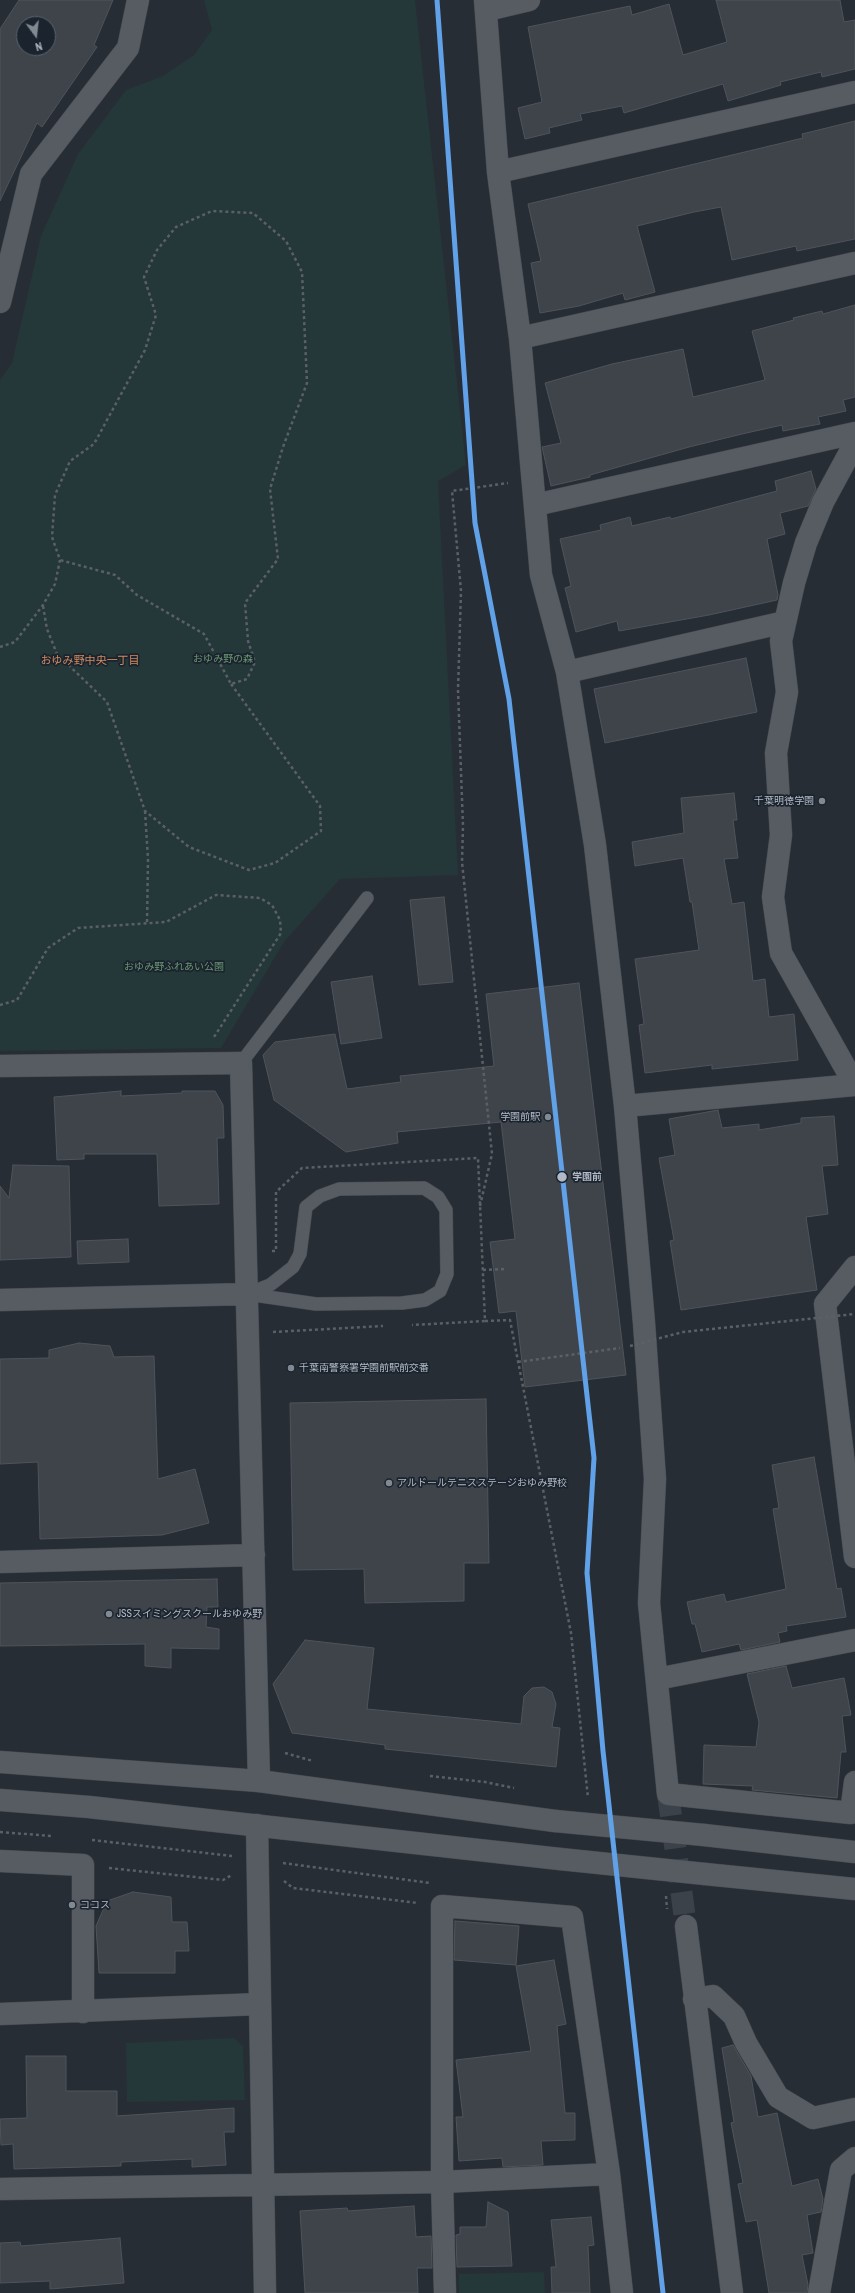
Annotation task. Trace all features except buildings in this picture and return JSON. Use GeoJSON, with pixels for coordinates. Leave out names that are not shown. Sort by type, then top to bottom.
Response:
{"type":"FeatureCollection","features":[{"type":"Feature","properties":{"kind":"street"},"geometry":{"type":"LineString","coordinates":[[0,302],[31,174],[128,48],[138,0]]}},
{"type":"Feature","properties":{"kind":"street"},"geometry":{"type":"LineString","coordinates":[[529,0],[486,5],[498,172],[520,338],[541,575],[567,672],[595,845],[625,1106],[644,1324],[654,1480],[649,1603],[668,1794],[851,1813],[855,1782]]}},
{"type":"Feature","properties":{"kind":"street"},"geometry":{"type":"LineString","coordinates":[[498,172],[855,92]]}},
{"type":"Feature","properties":{"kind":"street"},"geometry":{"type":"LineString","coordinates":[[520,338],[855,263]]}},
{"type":"Feature","properties":{"kind":"street"},"geometry":{"type":"LineString","coordinates":[[535,505],[855,433]]}},
{"type":"Feature","properties":{"kind":"street"},"geometry":{"type":"LineString","coordinates":[[625,1106],[855,1085],[781,953],[773,897],[781,835],[776,753],[787,692],[781,641],[794,583],[806,543],[823,502],[855,443]]}},
{"type":"Feature","properties":{"kind":"street"},"geometry":{"type":"LineString","coordinates":[[567,672],[785,622]]}},
{"type":"Feature","properties":{"kind":"street"},"geometry":{"type":"LineString","coordinates":[[0,1066],[241,1062],[259,1781]]}},
{"type":"Feature","properties":{"kind":"street"},"geometry":{"type":"LineString","coordinates":[[855,1267],[825,1304],[855,1557]]}},
{"type":"Feature","properties":{"kind":"street"},"geometry":{"type":"LineString","coordinates":[[0,1300],[247,1294]]}},
{"type":"Feature","properties":{"kind":"street"},"geometry":{"type":"LineString","coordinates":[[0,1562],[254,1555]]}},
{"type":"Feature","properties":{"kind":"street"},"geometry":{"type":"LineString","coordinates":[[657,1679],[855,1640]]}},
{"type":"Feature","properties":{"kind":"street"},"geometry":{"type":"LineString","coordinates":[[0,1762],[259,1781],[555,1821],[704,1835],[855,1852]]}},
{"type":"Feature","properties":{"kind":"street"},"geometry":{"type":"LineString","coordinates":[[0,1800],[89,1807],[560,1859],[855,1889]]}},
{"type":"Feature","properties":{"kind":"street"},"geometry":{"type":"LineString","coordinates":[[257,1825],[265,2293]]}},
{"type":"Feature","properties":{"kind":"street"},"geometry":{"type":"LineString","coordinates":[[0,1860],[83,1865],[83,2012]]}},
{"type":"Feature","properties":{"kind":"street"},"geometry":{"type":"LineString","coordinates":[[445,2293],[442,2182],[442,1906],[572,1917],[609,2174],[622,2293]]}},
{"type":"Feature","properties":{"kind":"street"},"geometry":{"type":"LineString","coordinates":[[686,1926],[732,2293]]}},
{"type":"Feature","properties":{"kind":"street"},"geometry":{"type":"LineString","coordinates":[[694,1999],[713,1996],[734,2016],[746,2043],[778,2097],[813,2118],[855,2109]]}},
{"type":"Feature","properties":{"kind":"street"},"geometry":{"type":"LineString","coordinates":[[0,2014],[260,2004]]}},
{"type":"Feature","properties":{"kind":"street"},"geometry":{"type":"LineString","coordinates":[[819,2293],[841,2170],[855,2158]]}},
{"type":"Feature","properties":{"kind":"street"},"geometry":{"type":"LineString","coordinates":[[0,2189],[442,2182],[609,2174]]}},
{"type":"Feature","properties":{"kind":"lane"},"geometry":{"type":"LineString","coordinates":[[241,1062],[368,898]]}},
{"type":"Feature","properties":{"kind":"lane"},"geometry":{"type":"LineString","coordinates":[[424,1188],[438,1197],[446,1210],[447,1274],[440,1291],[425,1300],[402,1303],[316,1304],[247,1294],[270,1285],[293,1267],[300,1254],[306,1207],[320,1196],[339,1189],[424,1188]]}},
{"type":"Feature","properties":{"kind":"path"},"geometry":{"type":"LineString","coordinates":[[0,647],[15,642],[43,606],[55,584],[60,560],[52,537],[55,495],[70,461],[94,444],[145,350],[156,315],[144,277],[157,250],[176,227],[212,211],[253,213],[286,241],[302,272],[307,383],[283,446],[270,489],[278,559],[245,603],[248,641],[255,662],[247,679],[231,684]]}},
{"type":"Feature","properties":{"kind":"path"},"geometry":{"type":"LineString","coordinates":[[480,1206],[492,1154],[462,862],[463,826],[458,690],[461,591],[452,491],[516,482]]}},
{"type":"Feature","properties":{"kind":"path"},"geometry":{"type":"LineString","coordinates":[[60,560],[115,575],[137,595],[204,634],[231,684],[320,806],[321,831],[274,863],[249,870],[189,847],[144,811]]}},
{"type":"Feature","properties":{"kind":"path"},"geometry":{"type":"LineString","coordinates":[[43,606],[47,629],[57,654],[107,702],[144,811],[148,859],[147,923]]}},
{"type":"Feature","properties":{"kind":"path"},"geometry":{"type":"LineString","coordinates":[[0,1005],[17,1000],[48,948],[78,928],[166,922],[216,895],[260,898],[272,905],[280,920],[281,933],[198,1063]]}},
{"type":"Feature","properties":{"kind":"path"},"geometry":{"type":"LineString","coordinates":[[265,1251],[276,1251],[276,1192],[302,1168],[478,1158],[485,1321]]}},
{"type":"Feature","properties":{"kind":"path"},"geometry":{"type":"LineString","coordinates":[[483,1270],[506,1269]]}},
{"type":"Feature","properties":{"kind":"path"},"geometry":{"type":"LineString","coordinates":[[518,1362],[630,1345],[683,1332],[855,1314]]}},
{"type":"Feature","properties":{"kind":"path"},"geometry":{"type":"LineString","coordinates":[[407,1325],[510,1320],[571,1633],[588,1803]]}},
{"type":"Feature","properties":{"kind":"path"},"geometry":{"type":"LineString","coordinates":[[266,1332],[391,1326]]}},
{"type":"Feature","properties":{"kind":"path"},"geometry":{"type":"LineString","coordinates":[[630,1345],[631,1351]]}},
{"type":"Feature","properties":{"kind":"path"},"geometry":{"type":"LineString","coordinates":[[283,1753],[317,1762]]}},
{"type":"Feature","properties":{"kind":"path"},"geometry":{"type":"LineString","coordinates":[[423,1776],[485,1782],[522,1789]]}},
{"type":"Feature","properties":{"kind":"path"},"geometry":{"type":"LineString","coordinates":[[83,1865],[223,1880],[258,1859],[293,1888],[442,1906]]}},
{"type":"Feature","properties":{"kind":"path"},"geometry":{"type":"LineString","coordinates":[[665,1890],[668,1914]]}},
{"type":"Feature","properties":{"kind":"green space","name":"おゆみ野の森"},"geometry":{"type":"Polygon","coordinates":[[[204,0],[415,0],[466,465],[438,481],[458,875],[340,879],[284,942],[221,1048],[0,1051],[0,380],[12,363],[41,236],[78,154],[126,90],[163,76],[194,55],[212,30],[204,0]]]}},
{"type":"Feature","properties":{"kind":"green space"},"geometry":{"type":"Polygon","coordinates":[[[234,2038],[243,2046],[245,2100],[127,2102],[126,2043],[234,2038]]]}},
{"type":"Feature","properties":{"kind":"green space"},"geometry":{"type":"Polygon","coordinates":[[[544,2272],[545,2293],[459,2293],[459,2274],[544,2272]]]}},
{"type":"Feature","properties":{"kind":"tunnel"},"geometry":{"type":"LineString","coordinates":[[668,1794],[686,1926]]}},
{"type":"Feature","properties":{"kind":"transit line"},"geometry":{"type":"LineString","coordinates":[[437,0],[475,523],[509,699],[594,1458],[587,1573],[603,1751],[663,2293]]}},
{"type":"Feature","properties":{"kind":"place","name":"千葉明徳学園"},"geometry":{"type":"Point","coordinates":[822,801]}},
{"type":"Feature","properties":{"kind":"place","name":"学園前駅"},"geometry":{"type":"Point","coordinates":[548,1117]}},
{"type":"Feature","properties":{"kind":"place","name":"学園前"},"geometry":{"type":"Point","coordinates":[562,1177]}},
{"type":"Feature","properties":{"kind":"place","name":"千葉南警察署学園前駅前交番"},"geometry":{"type":"Point","coordinates":[291,1368]}},
{"type":"Feature","properties":{"kind":"place","name":"アルドールテニスステージおゆみ野校"},"geometry":{"type":"Point","coordinates":[389,1483]}},
{"type":"Feature","properties":{"kind":"place","name":"JSSスイミングスクールおゆみ野"},"geometry":{"type":"Point","coordinates":[109,1614]}},
{"type":"Feature","properties":{"kind":"place","name":"ココス"},"geometry":{"type":"Point","coordinates":[72,1905]}},
{"type":"Feature","properties":{"kind":"district","name":"おゆみ野中央一丁目"},"geometry":{"type":"Point","coordinates":[90,661]}},
{"type":"Feature","properties":{"kind":"park label","name":"おゆみ野ふれあい公園"},"geometry":{"type":"Point","coordinates":[174,967]}}]}
